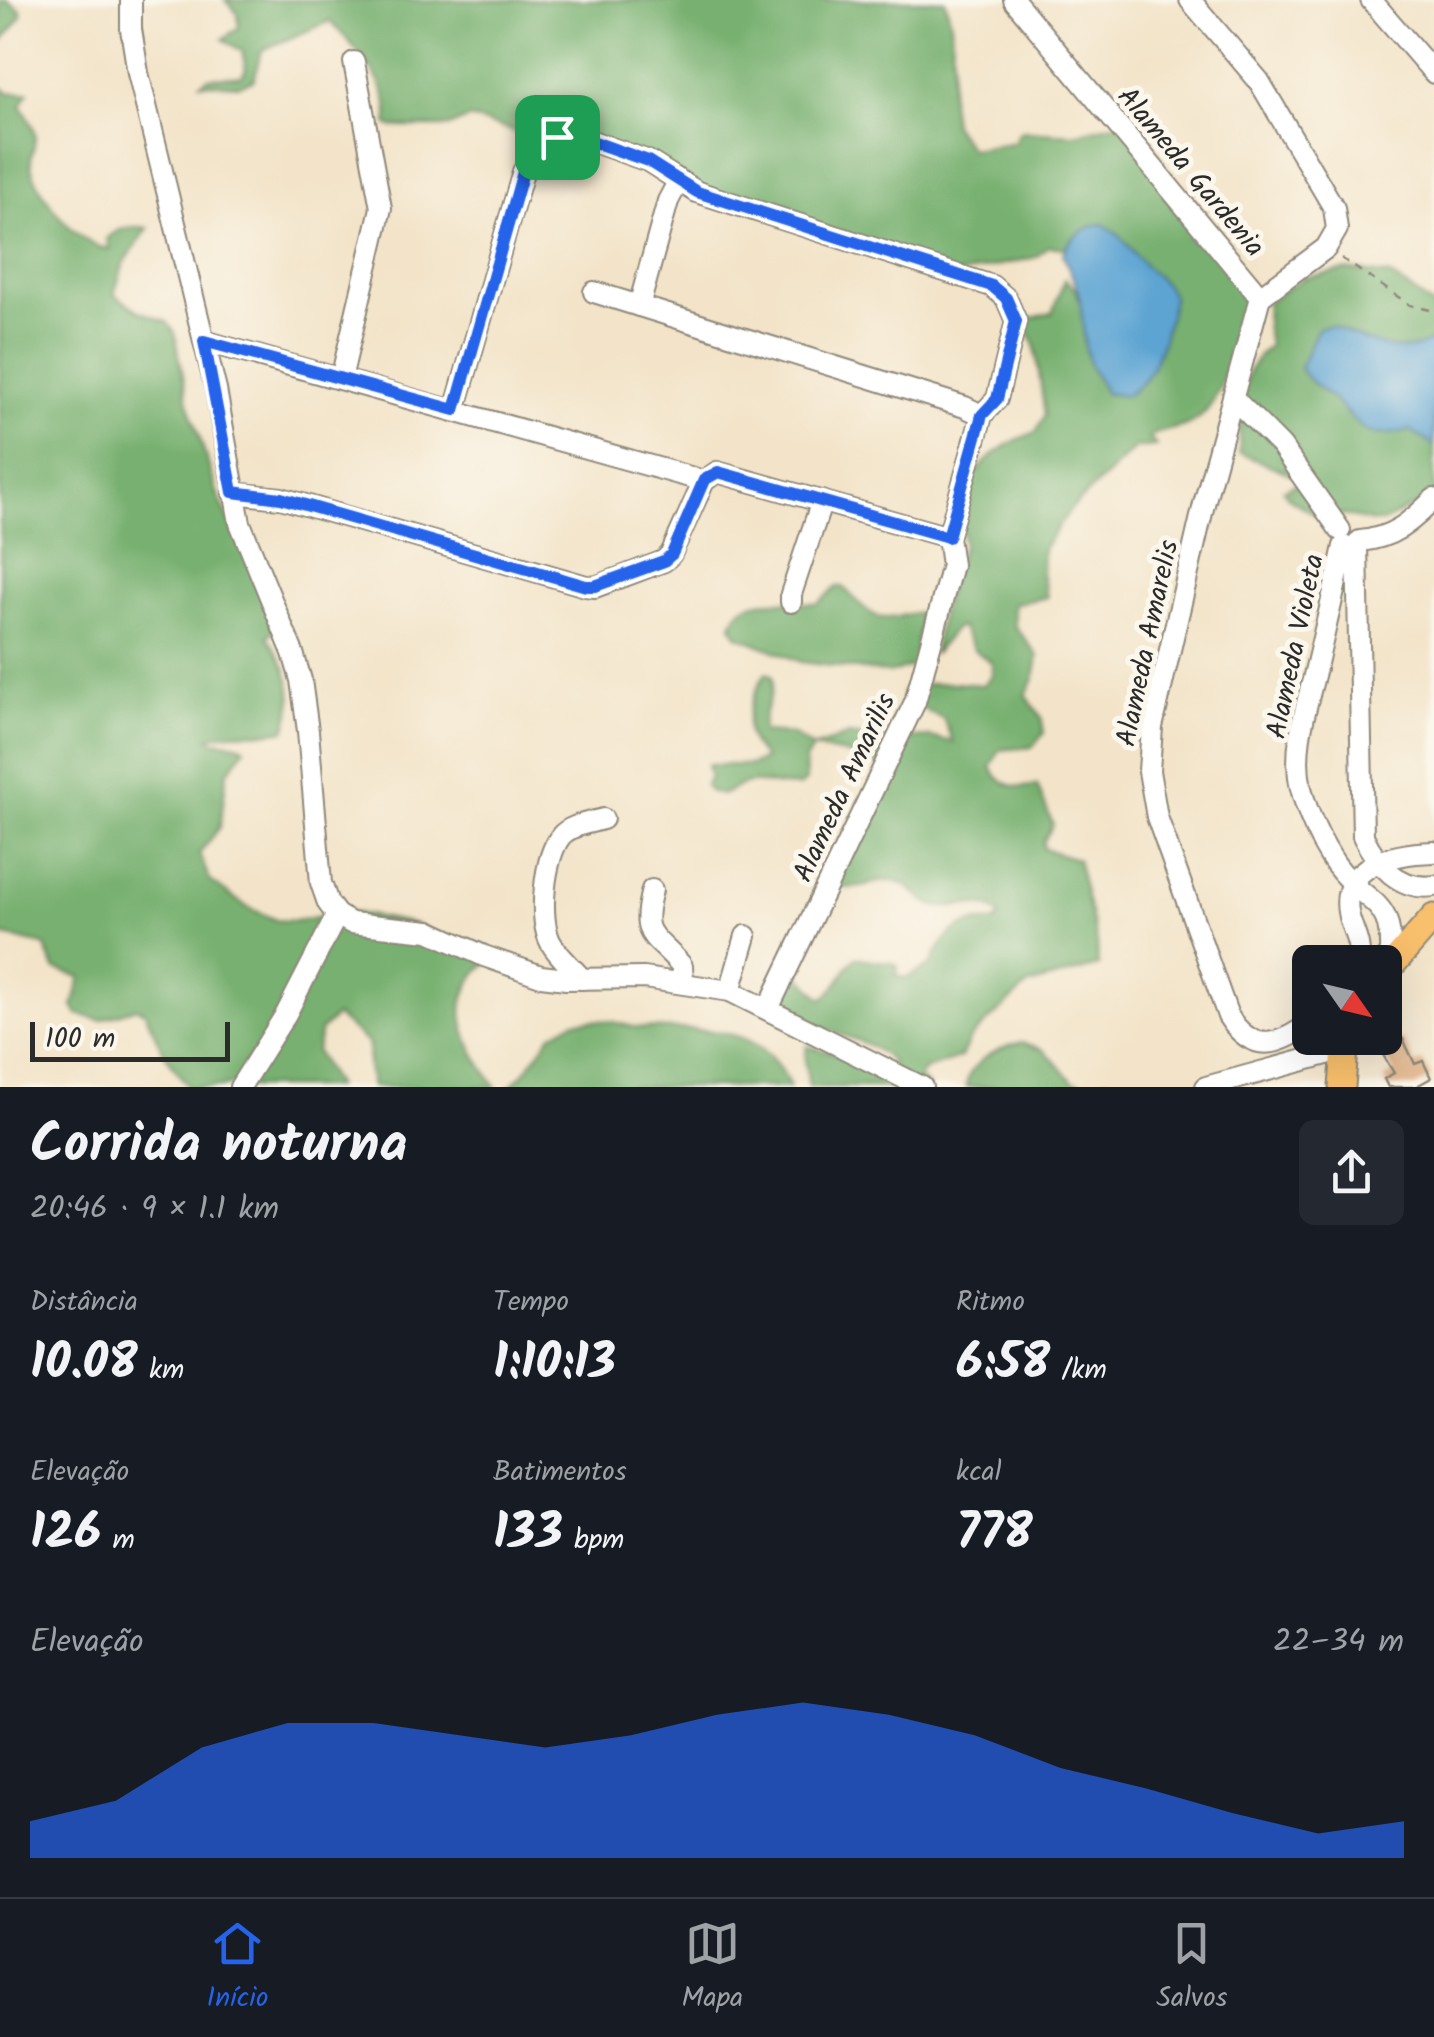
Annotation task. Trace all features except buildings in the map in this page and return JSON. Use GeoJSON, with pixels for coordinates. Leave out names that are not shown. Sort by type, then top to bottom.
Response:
{"type":"FeatureCollection","features":[{"type":"Feature","properties":{"kind":"main road"},"geometry":{"type":"LineString","coordinates":[[1402,953],[1434,917]]}},
{"type":"Feature","properties":{"kind":"main road"},"geometry":{"type":"LineString","coordinates":[[1342,1087],[1346,1055]]}},
{"type":"Feature","properties":{"kind":"street"},"geometry":{"type":"LineString","coordinates":[[131,0],[138,73],[204,341],[240,523],[294,653],[301,680],[321,883],[328,903],[337,915],[351,923],[429,931],[528,972],[582,978],[644,978],[730,991],[922,1087]]}},
{"type":"Feature","properties":{"kind":"street","name":"Alameda Gardenia"},"geometry":{"type":"LineString","coordinates":[[1014,0],[1260,297],[1234,399]]}},
{"type":"Feature","properties":{"kind":"street"},"geometry":{"type":"LineString","coordinates":[[1190,0],[1259,80],[1334,208],[1337,229],[1326,248],[1260,297]]}},
{"type":"Feature","properties":{"kind":"street"},"geometry":{"type":"LineString","coordinates":[[1371,0],[1434,72]]}},
{"type":"Feature","properties":{"kind":"street"},"geometry":{"type":"LineString","coordinates":[[341,379],[381,208],[354,62]]}},
{"type":"Feature","properties":{"kind":"street"},"geometry":{"type":"LineString","coordinates":[[455,410],[523,172],[546,141],[569,136],[594,142],[648,161],[678,182],[668,202],[639,306]]}},
{"type":"Feature","properties":{"kind":"street","name":"Alameda Amarilis"},"geometry":{"type":"LineString","coordinates":[[678,182],[697,192],[992,286],[1006,298],[1016,321],[997,399],[982,415],[948,537],[952,565],[915,702],[768,1009]]}},
{"type":"Feature","properties":{"kind":"street"},"geometry":{"type":"LineString","coordinates":[[594,292],[982,415]]}},
{"type":"Feature","properties":{"kind":"street"},"geometry":{"type":"LineString","coordinates":[[204,341],[704,480]]}},
{"type":"Feature","properties":{"kind":"street"},"geometry":{"type":"LineString","coordinates":[[1234,399],[1281,446],[1326,507],[1327,515],[1351,536],[1377,540],[1397,531],[1434,524]]}},
{"type":"Feature","properties":{"kind":"street","name":"Alameda Amarelis"},"geometry":{"type":"LineString","coordinates":[[1234,399],[1204,504],[1152,727],[1149,771],[1158,817],[1228,1016],[1247,1038],[1271,1044],[1292,1033]]}},
{"type":"Feature","properties":{"kind":"street"},"geometry":{"type":"LineString","coordinates":[[233,492],[281,498],[595,586],[664,561],[672,554],[704,480],[718,472],[948,537]]}},
{"type":"Feature","properties":{"kind":"street"},"geometry":{"type":"LineString","coordinates":[[1397,531],[1434,499]]}},
{"type":"Feature","properties":{"kind":"street"},"geometry":{"type":"LineString","coordinates":[[791,602],[822,500]]}},
{"type":"Feature","properties":{"kind":"street"},"geometry":{"type":"LineString","coordinates":[[1351,536],[1363,836],[1377,861],[1402,883],[1413,888],[1434,886]]}},
{"type":"Feature","properties":{"kind":"street","name":"Alameda Violeta"},"geometry":{"type":"LineString","coordinates":[[1351,536],[1299,740],[1298,762],[1304,800],[1328,853],[1386,914],[1391,945]]}},
{"type":"Feature","properties":{"kind":"street"},"geometry":{"type":"LineString","coordinates":[[1323,640],[1358,652]]}},
{"type":"Feature","properties":{"kind":"street"},"geometry":{"type":"LineString","coordinates":[[582,978],[552,946],[548,936],[544,880],[562,835],[571,828],[603,818]]}},
{"type":"Feature","properties":{"kind":"street"},"geometry":{"type":"LineString","coordinates":[[1328,853],[1363,836]]}},
{"type":"Feature","properties":{"kind":"street"},"geometry":{"type":"LineString","coordinates":[[1358,945],[1347,904],[1354,882],[1377,861],[1403,853],[1434,852]]}},
{"type":"Feature","properties":{"kind":"street"},"geometry":{"type":"LineString","coordinates":[[652,890],[646,924],[652,937],[682,966],[683,982]]}},
{"type":"Feature","properties":{"kind":"street"},"geometry":{"type":"LineString","coordinates":[[240,1087],[286,1014],[337,915]]}},
{"type":"Feature","properties":{"kind":"street"},"geometry":{"type":"LineString","coordinates":[[730,991],[746,936]]}},
{"type":"Feature","properties":{"kind":"street"},"geometry":{"type":"LineString","coordinates":[[1206,1087],[1309,1055]]}},
{"type":"Feature","properties":{"kind":"path"},"geometry":{"type":"LineString","coordinates":[[1326,248],[1410,305],[1434,311]]}},
{"type":"Feature","properties":{"kind":"green space"},"geometry":{"type":"Polygon","coordinates":[[[0,0],[7,0],[21,10],[21,17],[0,44],[0,0]]]}},
{"type":"Feature","properties":{"kind":"green space"},"geometry":{"type":"Polygon","coordinates":[[[225,0],[945,0],[951,22],[953,124],[970,149],[1015,142],[1022,131],[1074,134],[1112,124],[1136,128],[1233,265],[1244,296],[1241,319],[1222,382],[1205,412],[1187,425],[1149,437],[1156,446],[1135,448],[1070,510],[1043,549],[1047,597],[1013,604],[1015,626],[1038,656],[1026,695],[1041,717],[1044,733],[1033,747],[1000,750],[991,767],[999,779],[1010,785],[1037,785],[1053,825],[1043,842],[1044,849],[1077,859],[1097,942],[1098,966],[1028,985],[971,1037],[961,1057],[924,1070],[919,1078],[928,1087],[809,1087],[807,1046],[890,1067],[893,1064],[866,1044],[821,1028],[795,1011],[784,997],[794,969],[822,999],[856,957],[895,964],[896,976],[905,978],[931,965],[955,931],[972,923],[995,922],[1000,916],[985,906],[932,905],[898,882],[837,886],[851,858],[859,824],[882,764],[814,748],[805,760],[806,780],[801,786],[747,783],[721,795],[705,785],[710,777],[707,765],[750,765],[765,759],[751,741],[748,722],[754,695],[766,673],[772,675],[773,682],[763,732],[792,734],[813,748],[849,735],[886,740],[930,737],[953,742],[943,718],[902,693],[932,684],[983,685],[992,676],[992,663],[974,650],[961,627],[954,629],[933,655],[942,607],[963,545],[954,506],[988,460],[1036,432],[1045,415],[1035,345],[1026,329],[1027,319],[1052,313],[1065,279],[1076,290],[1103,366],[1073,249],[1048,246],[1036,257],[957,275],[678,182],[657,166],[546,141],[469,118],[449,127],[391,127],[387,124],[388,111],[379,82],[330,21],[262,50],[254,80],[239,85],[201,83],[208,78],[241,76],[246,70],[242,51],[223,39],[239,27],[238,14],[225,0]]]}},
{"type":"Feature","properties":{"kind":"green space"},"geometry":{"type":"Polygon","coordinates":[[[0,86],[8,93],[28,92],[21,105],[35,134],[33,173],[54,209],[74,231],[109,249],[107,239],[116,232],[131,227],[148,228],[124,263],[114,294],[139,311],[167,322],[175,333],[188,402],[218,495],[261,590],[274,630],[267,637],[289,681],[291,705],[285,730],[227,733],[209,738],[245,748],[227,773],[220,827],[199,854],[210,881],[247,907],[276,920],[295,921],[347,911],[414,924],[491,959],[466,990],[462,1006],[468,1038],[496,1087],[372,1087],[369,1044],[336,1016],[321,1030],[316,1051],[336,1087],[250,1087],[242,1081],[223,1087],[188,1087],[162,1050],[145,1012],[136,1008],[100,1020],[77,1014],[73,1006],[81,977],[55,969],[44,945],[0,935],[0,86]]]}},
{"type":"Feature","properties":{"kind":"green space"},"geometry":{"type":"Polygon","coordinates":[[[1347,270],[1391,276],[1434,307],[1434,494],[1383,522],[1344,515],[1320,517],[1290,499],[1283,490],[1298,483],[1296,476],[1239,453],[1242,395],[1251,368],[1269,346],[1267,302],[1303,278],[1347,270]]]}},
{"type":"Feature","properties":{"kind":"green space"},"geometry":{"type":"Polygon","coordinates":[[[837,587],[843,587],[879,617],[919,613],[918,660],[914,666],[890,673],[801,662],[738,636],[732,627],[736,616],[754,603],[817,604],[837,587]]]}},
{"type":"Feature","properties":{"kind":"green space"},"geometry":{"type":"Polygon","coordinates":[[[575,1021],[728,1034],[763,1050],[778,1065],[790,1087],[510,1087],[552,1034],[575,1021]]]}},
{"type":"Feature","properties":{"kind":"green space"},"geometry":{"type":"Polygon","coordinates":[[[1022,1042],[1044,1050],[1074,1082],[1097,1086],[1105,1080],[1137,1087],[966,1087],[979,1062],[1022,1042]]]}},
{"type":"Feature","properties":{"kind":"water"},"geometry":{"type":"Polygon","coordinates":[[[1103,224],[1121,238],[1173,298],[1153,366],[1125,396],[1105,393],[1090,366],[1079,292],[1063,254],[1079,233],[1103,224]]]}},
{"type":"Feature","properties":{"kind":"water"},"geometry":{"type":"Polygon","coordinates":[[[1332,326],[1397,349],[1423,345],[1434,337],[1434,446],[1410,430],[1383,435],[1366,431],[1304,373],[1300,368],[1318,328],[1332,326]]]}},
{"type":"Feature","properties":{"kind":"route"},"geometry":{"type":"LineString","coordinates":[[557,137],[594,142],[648,161],[697,192],[992,286],[1006,298],[1016,321],[997,399],[982,415],[948,537],[718,472],[704,480],[672,554],[664,561],[586,586],[281,498],[233,492],[204,341],[455,410],[523,172],[543,143],[557,137]]}}]}
